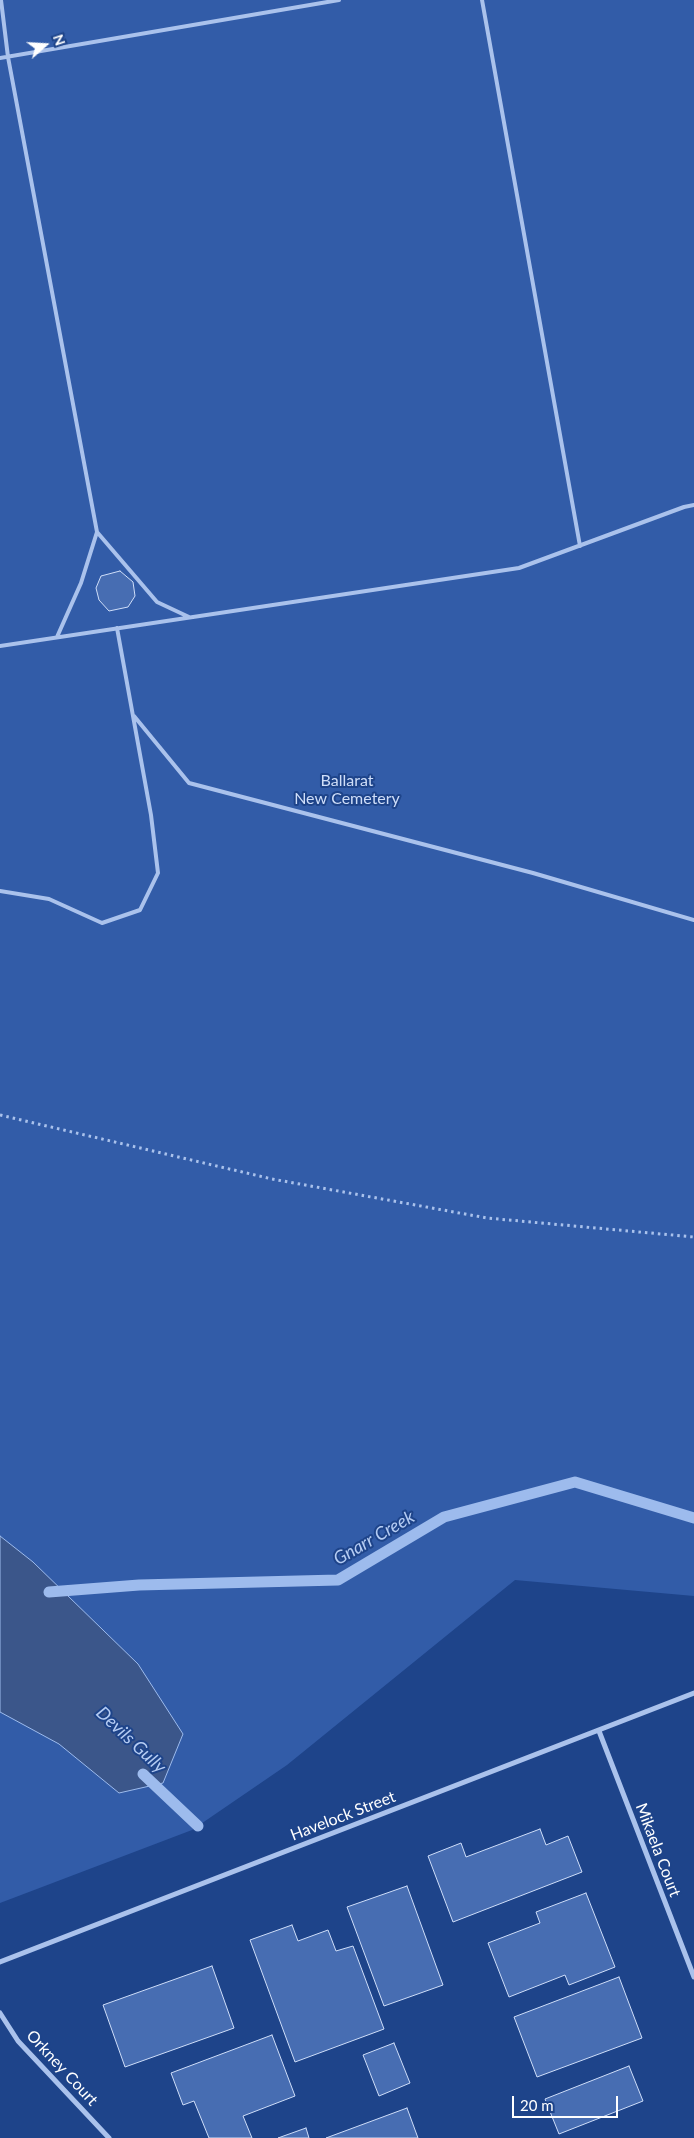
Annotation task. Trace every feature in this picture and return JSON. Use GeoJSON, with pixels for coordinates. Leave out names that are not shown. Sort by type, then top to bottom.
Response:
{"type":"FeatureCollection","features":[{"type":"Feature","properties":{"kind":"street","name":"Havelock Street"},"geometry":{"type":"LineString","coordinates":[[0,1962],[694,1693]]}},
{"type":"Feature","properties":{"kind":"street","name":"Mikaela Court"},"geometry":{"type":"LineString","coordinates":[[599,1731],[694,1978]]}},
{"type":"Feature","properties":{"kind":"street","name":"Orkney Court"},"geometry":{"type":"LineString","coordinates":[[0,2013],[18,2041],[109,2138]]}},
{"type":"Feature","properties":{"kind":"lane"},"geometry":{"type":"LineString","coordinates":[[1,0],[8,57],[97,532],[81,583],[57,637]]}},
{"type":"Feature","properties":{"kind":"lane"},"geometry":{"type":"LineString","coordinates":[[0,58],[340,0]]}},
{"type":"Feature","properties":{"kind":"lane"},"geometry":{"type":"LineString","coordinates":[[482,0],[580,546]]}},
{"type":"Feature","properties":{"kind":"lane"},"geometry":{"type":"LineString","coordinates":[[0,646],[519,568],[684,507],[694,505]]}},
{"type":"Feature","properties":{"kind":"lane"},"geometry":{"type":"LineString","coordinates":[[97,532],[157,602],[191,617]]}},
{"type":"Feature","properties":{"kind":"lane"},"geometry":{"type":"LineString","coordinates":[[0,891],[49,899],[102,924],[140,910],[158,873],[151,815],[117,628]]}},
{"type":"Feature","properties":{"kind":"lane"},"geometry":{"type":"LineString","coordinates":[[134,716],[189,783],[532,873],[694,920]]}},
{"type":"Feature","properties":{"kind":"path"},"geometry":{"type":"LineString","coordinates":[[0,1115],[272,1179],[487,1218],[694,1237]]}},
{"type":"Feature","properties":{"kind":"green space","name":"Ballarat New Cemetery"},"geometry":{"type":"Polygon","coordinates":[[[0,0],[694,0],[694,1596],[515,1580],[287,1765],[192,1830],[0,1903],[0,0]]]}},
{"type":"Feature","properties":{"kind":"water"},"geometry":{"type":"Polygon","coordinates":[[[0,1536],[33,1562],[138,1664],[183,1734],[163,1783],[119,1793],[59,1744],[0,1712],[0,1536]]]}},
{"type":"Feature","properties":{"kind":"building"},"geometry":{"type":"Polygon","coordinates":[[[120,571],[133,582],[135,596],[128,607],[109,611],[99,600],[96,588],[101,576],[120,571]]]}},
{"type":"Feature","properties":{"kind":"building"},"geometry":{"type":"Polygon","coordinates":[[[540,1829],[546,1845],[568,1836],[582,1872],[453,1922],[428,1856],[461,1843],[466,1857],[540,1829]]]}},
{"type":"Feature","properties":{"kind":"building"},"geometry":{"type":"Polygon","coordinates":[[[407,1886],[443,1985],[384,2006],[347,1907],[407,1886]]]}},
{"type":"Feature","properties":{"kind":"building"},"geometry":{"type":"Polygon","coordinates":[[[586,1893],[615,1967],[569,1985],[565,1975],[509,1997],[488,1943],[540,1923],[536,1912],[586,1893]]]}},
{"type":"Feature","properties":{"kind":"building"},"geometry":{"type":"Polygon","coordinates":[[[292,1925],[298,1941],[328,1930],[336,1951],[353,1946],[384,2029],[295,2062],[250,1940],[292,1925]]]}},
{"type":"Feature","properties":{"kind":"building"},"geometry":{"type":"Polygon","coordinates":[[[212,1966],[234,2028],[125,2067],[103,2005],[212,1966]]]}},
{"type":"Feature","properties":{"kind":"building"},"geometry":{"type":"Polygon","coordinates":[[[619,1977],[642,2038],[537,2077],[514,2017],[619,1977]]]}},
{"type":"Feature","properties":{"kind":"building"},"geometry":{"type":"Polygon","coordinates":[[[272,2035],[295,2096],[243,2116],[252,2138],[209,2138],[194,2101],[183,2105],[171,2073],[272,2035]]]}},
{"type":"Feature","properties":{"kind":"building"},"geometry":{"type":"Polygon","coordinates":[[[394,2043],[410,2083],[379,2096],[363,2055],[394,2043]]]}},
{"type":"Feature","properties":{"kind":"building"},"geometry":{"type":"Polygon","coordinates":[[[629,2066],[643,2101],[559,2134],[545,2099],[629,2066]]]}},
{"type":"Feature","properties":{"kind":"building"},"geometry":{"type":"Polygon","coordinates":[[[407,2108],[418,2138],[326,2138],[407,2108]]]}},
{"type":"Feature","properties":{"kind":"building"},"geometry":{"type":"Polygon","coordinates":[[[306,2128],[309,2138],[278,2138],[306,2128]]]}},
{"type":"Feature","properties":{"kind":"waterway","name":"Gnarr Creek"},"geometry":{"type":"LineString","coordinates":[[49,1592],[139,1585],[338,1580],[444,1517],[575,1482],[694,1518]]}},
{"type":"Feature","properties":{"kind":"waterway","name":"Devils Gully"},"geometry":{"type":"LineString","coordinates":[[143,1774],[198,1826]]}}]}
